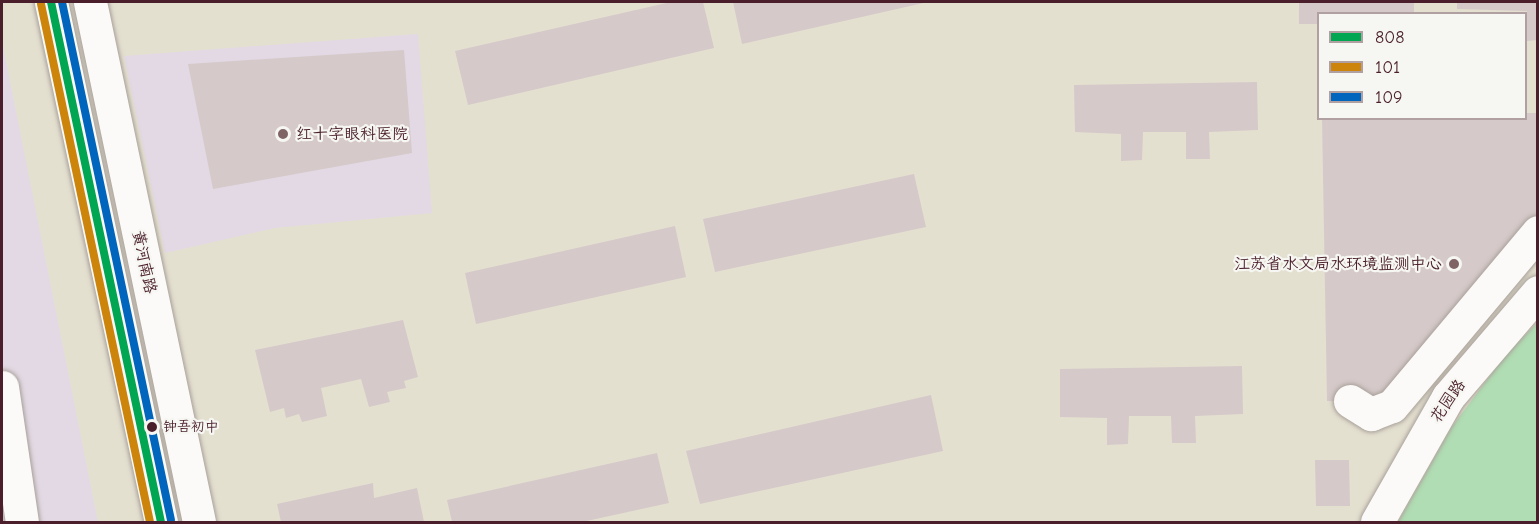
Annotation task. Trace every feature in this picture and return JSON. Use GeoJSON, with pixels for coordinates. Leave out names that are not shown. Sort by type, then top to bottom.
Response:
{"type":"FeatureCollection","features":[{"type":"Feature","properties":{"kind":"main road"},"geometry":{"type":"LineString","coordinates":[[51,2],[161,522]]}},
{"type":"Feature","properties":{"kind":"main road","name":"黄河南路"},"geometry":{"type":"LineString","coordinates":[[90,2],[199,522]]}},
{"type":"Feature","properties":{"kind":"main road"},"geometry":{"type":"LineString","coordinates":[[1350,401],[1371,414],[1392,406],[1500,276],[1534,241]]}},
{"type":"Feature","properties":{"kind":"main road"},"geometry":{"type":"LineString","coordinates":[[1500,276],[1534,296]]}},
{"type":"Feature","properties":{"kind":"main road","name":"花园路"},"geometry":{"type":"LineString","coordinates":[[1377,522],[1448,397],[1534,296]]}},
{"type":"Feature","properties":{"kind":"main road"},"geometry":{"type":"LineString","coordinates":[[2,387],[22,522]]}},
{"type":"Feature","properties":{"kind":"shaded area","name":"红十字眼科医院"},"geometry":{"type":"Polygon","coordinates":[[[418,34],[432,213],[275,228],[165,253],[124,56],[418,34]]]}},
{"type":"Feature","properties":{"kind":"shaded area"},"geometry":{"type":"Polygon","coordinates":[[[2,41],[98,522],[2,522],[2,41]]]}},
{"type":"Feature","properties":{"kind":"green space"},"geometry":{"type":"Polygon","coordinates":[[[1537,323],[1537,522],[1398,522],[1451,428],[1504,357],[1537,323]]]}},
{"type":"Feature","properties":{"kind":"building"},"geometry":{"type":"Polygon","coordinates":[[[671,2],[703,2],[714,48],[468,105],[455,51],[671,2]]]}},
{"type":"Feature","properties":{"kind":"building"},"geometry":{"type":"Polygon","coordinates":[[[733,2],[928,2],[742,44],[733,2]]]}},
{"type":"Feature","properties":{"kind":"building"},"geometry":{"type":"Polygon","coordinates":[[[1299,2],[1414,2],[1414,12],[1317,12],[1317,24],[1299,24],[1299,2]]]}},
{"type":"Feature","properties":{"kind":"building"},"geometry":{"type":"Polygon","coordinates":[[[1457,2],[1538,2],[1538,40],[1527,41],[1527,11],[1457,9],[1457,2]]]}},
{"type":"Feature","properties":{"kind":"building"},"geometry":{"type":"Polygon","coordinates":[[[404,50],[412,153],[213,189],[188,64],[404,50]]]}},
{"type":"Feature","properties":{"kind":"building"},"geometry":{"type":"Polygon","coordinates":[[[1257,82],[1258,130],[1209,132],[1210,159],[1186,159],[1186,132],[1143,132],[1142,160],[1121,161],[1121,134],[1075,132],[1074,85],[1257,82]]]}},
{"type":"Feature","properties":{"kind":"building"},"geometry":{"type":"Polygon","coordinates":[[[1527,113],[1538,113],[1538,217],[1385,401],[1327,401],[1322,120],[1527,120],[1527,113]]]}},
{"type":"Feature","properties":{"kind":"building"},"geometry":{"type":"Polygon","coordinates":[[[914,174],[926,227],[715,272],[703,219],[914,174]]]}},
{"type":"Feature","properties":{"kind":"building"},"geometry":{"type":"Polygon","coordinates":[[[675,226],[686,277],[476,324],[465,273],[675,226]]]}},
{"type":"Feature","properties":{"kind":"building"},"geometry":{"type":"Polygon","coordinates":[[[403,320],[418,377],[404,381],[406,388],[387,392],[390,402],[369,407],[361,379],[321,388],[327,416],[302,422],[299,414],[286,418],[284,408],[270,412],[255,350],[403,320]]]}},
{"type":"Feature","properties":{"kind":"building"},"geometry":{"type":"Polygon","coordinates":[[[1242,366],[1243,414],[1195,416],[1196,443],[1172,443],[1171,416],[1129,416],[1128,444],[1107,445],[1107,418],[1060,417],[1060,369],[1242,366]]]}},
{"type":"Feature","properties":{"kind":"building"},"geometry":{"type":"Polygon","coordinates":[[[931,395],[943,451],[700,504],[686,451],[931,395]]]}},
{"type":"Feature","properties":{"kind":"building"},"geometry":{"type":"Polygon","coordinates":[[[657,453],[669,503],[582,522],[452,522],[447,500],[657,453]]]}},
{"type":"Feature","properties":{"kind":"building"},"geometry":{"type":"Polygon","coordinates":[[[1315,460],[1349,460],[1350,506],[1316,506],[1315,460]]]}},
{"type":"Feature","properties":{"kind":"building"},"geometry":{"type":"Polygon","coordinates":[[[373,483],[374,498],[417,488],[424,522],[281,522],[277,504],[373,483]]]}},
{"type":"Feature","properties":{"kind":"transit line","name":"808"},"geometry":{"type":"LineString","coordinates":[[51,2],[161,522]]}},
{"type":"Feature","properties":{"kind":"transit line","name":"109"},"geometry":{"type":"LineString","coordinates":[[62,2],[171,520]]}},
{"type":"Feature","properties":{"kind":"transit line","name":"101"},"geometry":{"type":"LineString","coordinates":[[41,4],[150,522]]}},
{"type":"Feature","properties":{"kind":"place","name":"红十字眼科医院"},"geometry":{"type":"Point","coordinates":[283,134]}},
{"type":"Feature","properties":{"kind":"place","name":"江苏省水文局水环境监测中心"},"geometry":{"type":"Point","coordinates":[1454,264]}},
{"type":"Feature","properties":{"kind":"place","name":"钟吾初中"},"geometry":{"type":"Point","coordinates":[152,427]}}]}
